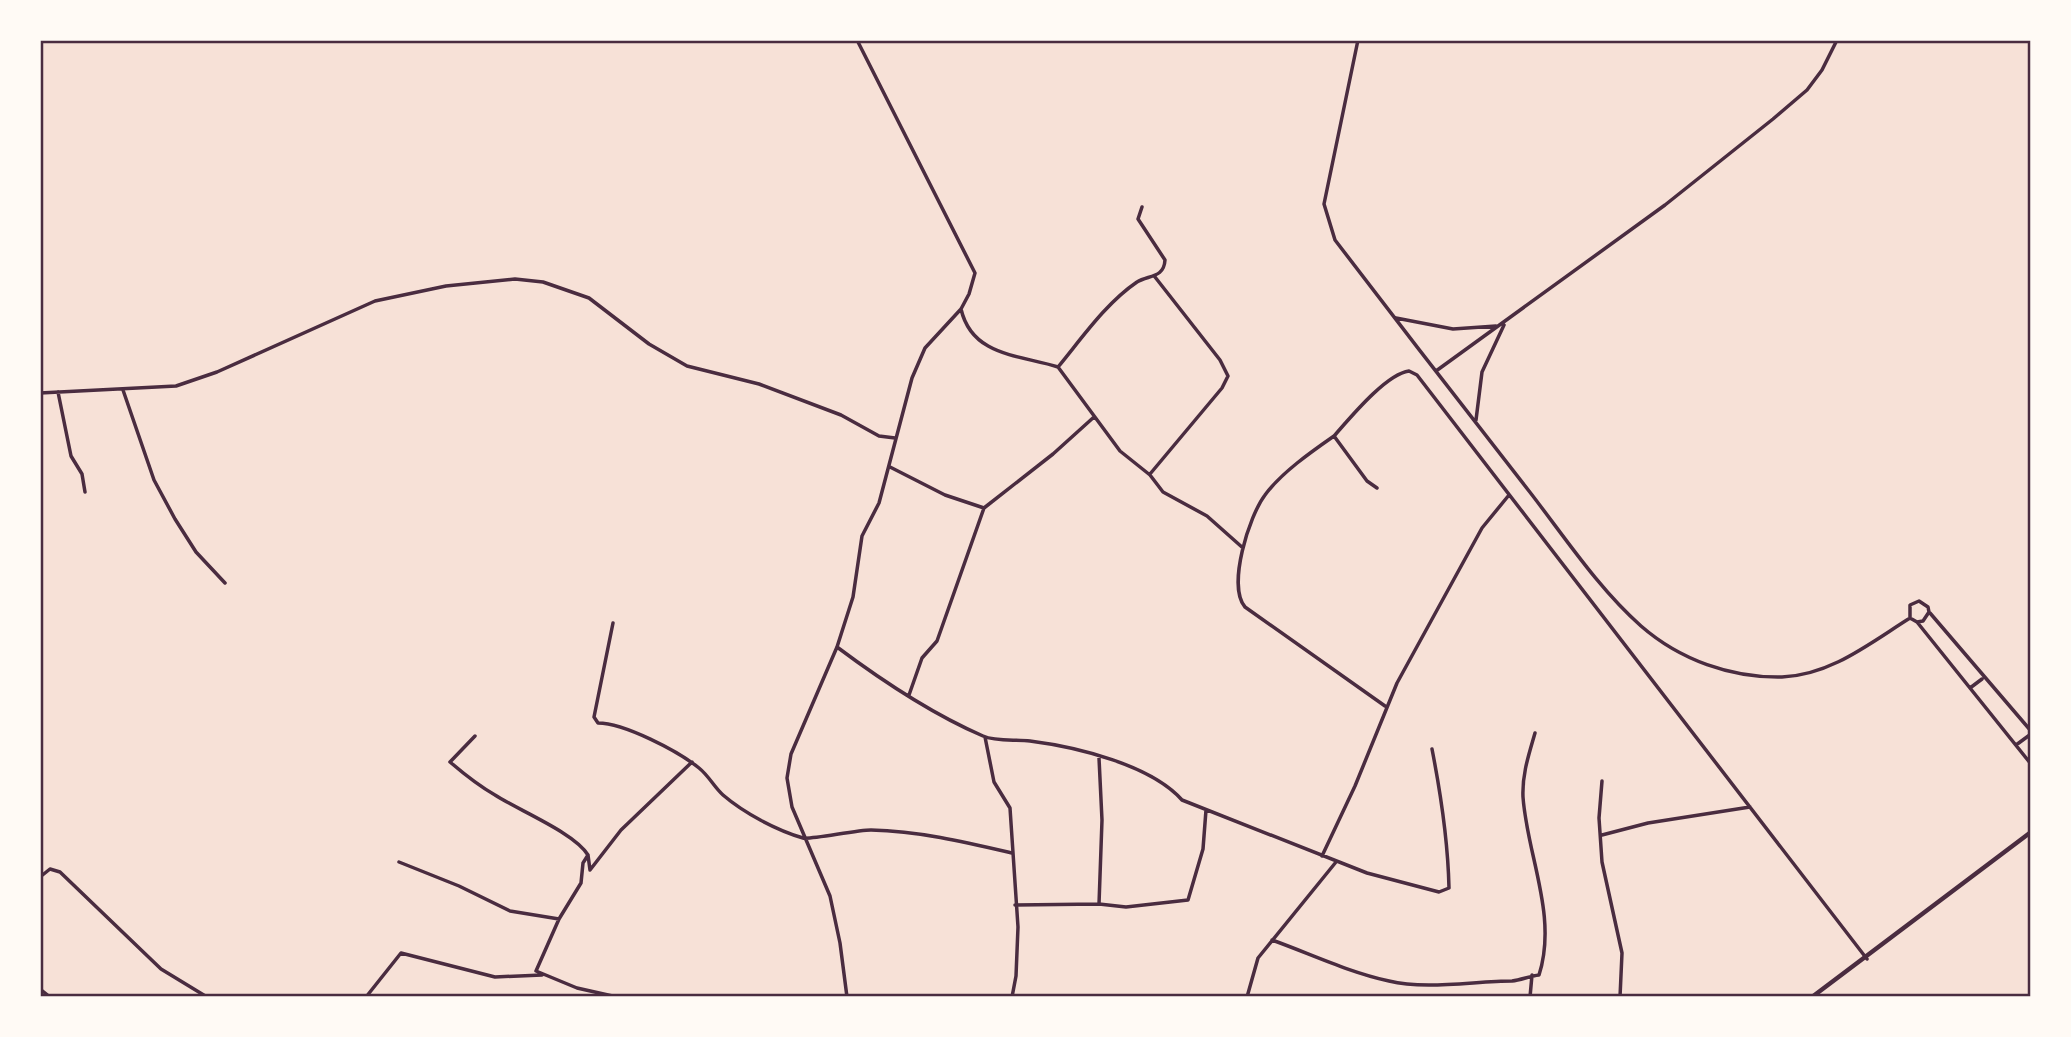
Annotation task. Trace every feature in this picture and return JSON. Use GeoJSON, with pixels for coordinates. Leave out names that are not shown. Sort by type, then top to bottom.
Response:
{"type":"FeatureCollection","features":[{"type":"Feature","properties":{"kind":"street"},"geometry":{"type":"LineString","coordinates":[[847,997],[830,896],[793,807],[787,778],[791,754],[837,647],[853,597],[862,536],[879,503],[912,378],[925,348],[961,309],[975,273],[857,40]]}},
{"type":"Feature","properties":{"kind":"street"},"geometry":{"type":"LineString","coordinates":[[1358,40],[1324,205],[1335,240],[1560,531],[1641,626],[1699,662],[1748,675],[1783,677],[1815,672],[1838,663],[1910,618]]}},
{"type":"Feature","properties":{"kind":"street"},"geometry":{"type":"LineString","coordinates":[[1436,372],[1665,205],[1773,119],[1807,90],[1822,70],[1837,40]]}},
{"type":"Feature","properties":{"kind":"street"},"geometry":{"type":"LineString","coordinates":[[1058,367],[1124,293],[1140,280],[1155,276],[1164,266],[1165,260],[1138,219],[1142,207]]}},
{"type":"Feature","properties":{"kind":"street"},"geometry":{"type":"LineString","coordinates":[[1150,475],[1222,388],[1228,376],[1155,276]]}},
{"type":"Feature","properties":{"kind":"street"},"geometry":{"type":"LineString","coordinates":[[40,393],[123,390],[194,381],[375,301],[446,286],[515,279],[544,282],[589,298],[649,345],[688,366],[759,384],[841,415],[879,436],[895,438]]}},
{"type":"Feature","properties":{"kind":"street"},"geometry":{"type":"LineString","coordinates":[[961,309],[964,325],[972,335],[985,343],[1014,358],[1058,367],[1120,451],[1150,475],[1163,492],[1224,527],[1243,548]]}},
{"type":"Feature","properties":{"kind":"street"},"geometry":{"type":"LineString","coordinates":[[1394,317],[1453,329],[1499,326]]}},
{"type":"Feature","properties":{"kind":"street"},"geometry":{"type":"LineString","coordinates":[[1475,422],[1482,372],[1505,322]]}},
{"type":"Feature","properties":{"kind":"street"},"geometry":{"type":"LineString","coordinates":[[1385,706],[1245,607],[1238,594],[1243,548],[1265,495],[1334,436],[1364,404],[1399,374],[1413,372],[1867,959]]}},
{"type":"Feature","properties":{"kind":"street"},"geometry":{"type":"LineString","coordinates":[[123,390],[131,419],[149,458],[154,480],[197,552],[225,583]]}},
{"type":"Feature","properties":{"kind":"street"},"geometry":{"type":"LineString","coordinates":[[58,392],[68,443],[82,474],[85,492]]}},
{"type":"Feature","properties":{"kind":"street"},"geometry":{"type":"LineString","coordinates":[[909,695],[922,658],[937,641],[984,508],[1053,454],[1094,417]]}},
{"type":"Feature","properties":{"kind":"street"},"geometry":{"type":"LineString","coordinates":[[1334,436],[1367,481],[1377,488]]}},
{"type":"Feature","properties":{"kind":"street"},"geometry":{"type":"LineString","coordinates":[[890,467],[945,495],[984,508]]}},
{"type":"Feature","properties":{"kind":"street"},"geometry":{"type":"LineString","coordinates":[[1322,856],[1372,748],[1385,706],[1482,528],[1509,495]]}},
{"type":"Feature","properties":{"kind":"street"},"geometry":{"type":"LineString","coordinates":[[2016,745],[2031,733],[1929,612],[1925,603],[1914,601],[1908,610],[1910,618],[1917,622],[2031,764]]}},
{"type":"Feature","properties":{"kind":"street"},"geometry":{"type":"LineString","coordinates":[[1917,622],[1923,621],[1929,612]]}},
{"type":"Feature","properties":{"kind":"street"},"geometry":{"type":"LineString","coordinates":[[613,623],[594,717],[598,723],[632,733],[691,762],[709,777],[726,798],[769,824],[806,839],[839,831],[898,831],[927,833],[1012,853]]}},
{"type":"Feature","properties":{"kind":"street"},"geometry":{"type":"LineString","coordinates":[[837,647],[909,695],[985,737],[1044,743],[1099,758],[1151,776],[1169,786],[1182,800],[1336,862],[1439,892],[1449,888],[1443,805],[1432,749]]}},
{"type":"Feature","properties":{"kind":"street"},"geometry":{"type":"LineString","coordinates":[[1970,688],[1983,678]]}},
{"type":"Feature","properties":{"kind":"street"},"geometry":{"type":"LineString","coordinates":[[1272,940],[1345,969],[1390,982],[1427,986],[1483,980],[1512,981],[1539,975],[1544,942],[1543,906],[1523,796],[1523,774],[1535,733]]}},
{"type":"Feature","properties":{"kind":"street"},"geometry":{"type":"LineString","coordinates":[[475,736],[450,762],[497,797],[584,849],[588,855],[590,870],[621,830],[691,762]]}},
{"type":"Feature","properties":{"kind":"street"},"geometry":{"type":"LineString","coordinates":[[985,737],[994,782],[1010,808],[1018,927],[1016,976],[1012,997]]}},
{"type":"Feature","properties":{"kind":"street"},"geometry":{"type":"LineString","coordinates":[[1099,758],[1102,820],[1099,904]]}},
{"type":"Feature","properties":{"kind":"street"},"geometry":{"type":"LineString","coordinates":[[1602,781],[1599,818],[1602,862],[1622,953],[1620,997]]}},
{"type":"Feature","properties":{"kind":"street"},"geometry":{"type":"LineString","coordinates":[[1601,835],[1648,823],[1750,807]]}},
{"type":"Feature","properties":{"kind":"street"},"geometry":{"type":"LineString","coordinates":[[1015,905],[1137,906],[1188,900],[1203,849],[1206,808]]}},
{"type":"Feature","properties":{"kind":"street"},"geometry":{"type":"LineString","coordinates":[[1812,997],[1867,959],[2031,832]]}},
{"type":"Feature","properties":{"kind":"street"},"geometry":{"type":"LineString","coordinates":[[588,855],[583,863],[581,883],[559,919],[536,971],[577,988],[617,997]]}},
{"type":"Feature","properties":{"kind":"street"},"geometry":{"type":"LineString","coordinates":[[399,862],[459,886],[510,911],[559,919]]}},
{"type":"Feature","properties":{"kind":"street"},"geometry":{"type":"LineString","coordinates":[[1247,997],[1258,958],[1336,862]]}},
{"type":"Feature","properties":{"kind":"street"},"geometry":{"type":"LineString","coordinates":[[40,877],[50,869],[60,872],[160,969],[206,997]]}},
{"type":"Feature","properties":{"kind":"street"},"geometry":{"type":"LineString","coordinates":[[366,997],[401,953],[495,977],[544,975]]}},
{"type":"Feature","properties":{"kind":"street"},"geometry":{"type":"LineString","coordinates":[[1530,997],[1532,975]]}},
{"type":"Feature","properties":{"kind":"street"},"geometry":{"type":"LineString","coordinates":[[40,989],[50,997]]}}]}
